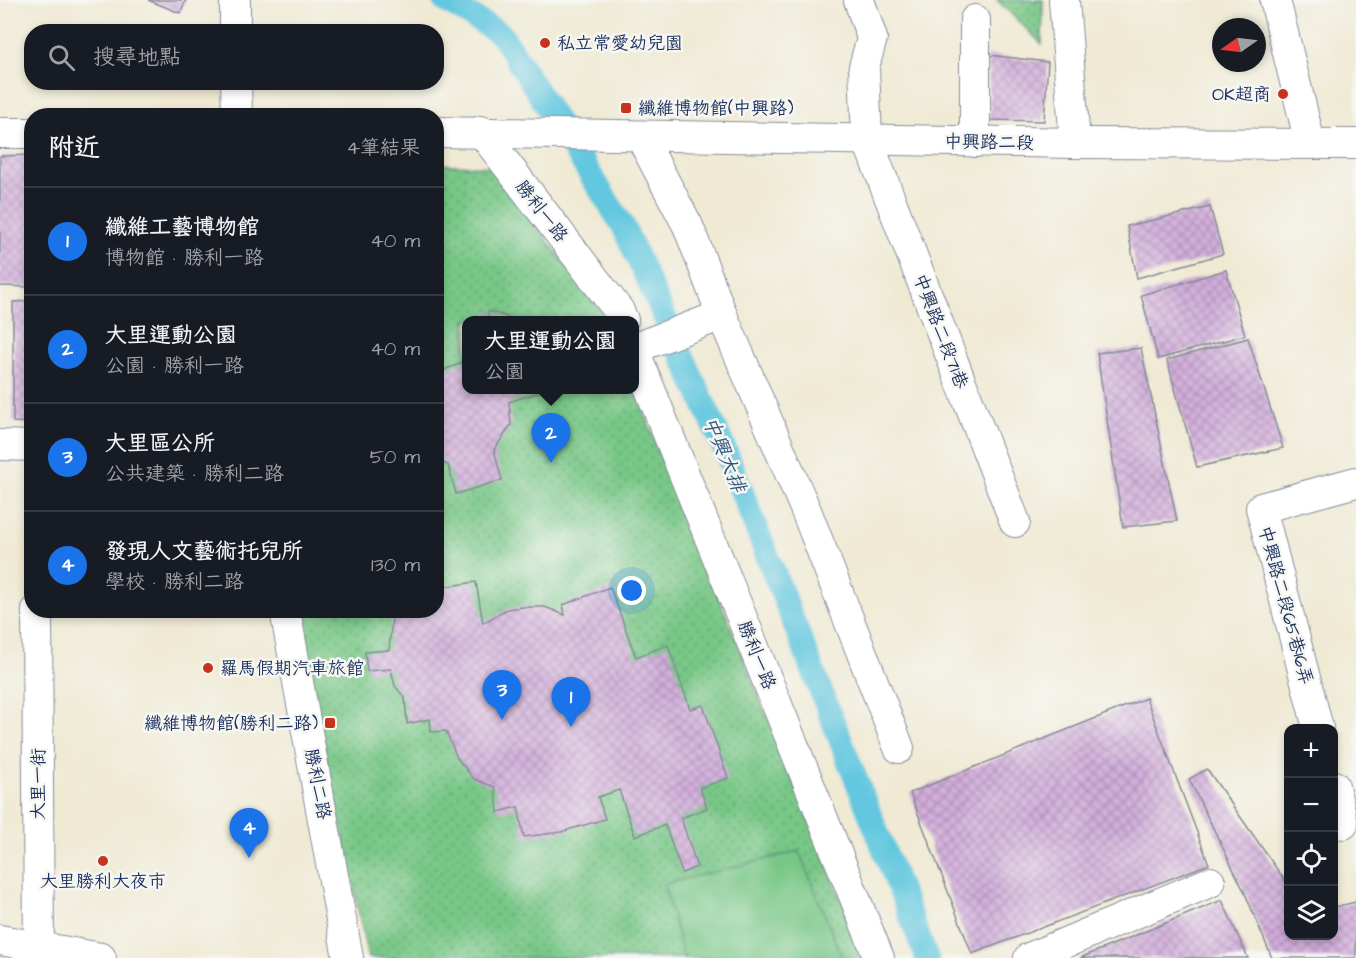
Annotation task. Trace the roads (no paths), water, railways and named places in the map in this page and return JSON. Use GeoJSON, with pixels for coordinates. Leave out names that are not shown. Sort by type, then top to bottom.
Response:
{"type":"FeatureCollection","features":[{"type":"Feature","properties":{"kind":"street"},"geometry":{"type":"LineString","coordinates":[[235,0],[235,24]]}},
{"type":"Feature","properties":{"kind":"street","name":"中興路二段71巷"},"geometry":{"type":"LineString","coordinates":[[859,0],[872,38],[864,67],[867,139],[1015,522]]}},
{"type":"Feature","properties":{"kind":"street"},"geometry":{"type":"LineString","coordinates":[[1064,0],[1075,143]]}},
{"type":"Feature","properties":{"kind":"street"},"geometry":{"type":"LineString","coordinates":[[1275,0],[1310,143]]}},
{"type":"Feature","properties":{"kind":"street"},"geometry":{"type":"LineString","coordinates":[[975,20],[975,142]]}},
{"type":"Feature","properties":{"kind":"street"},"geometry":{"type":"LineString","coordinates":[[236,90],[237,108]]}},
{"type":"Feature","properties":{"kind":"street"},"geometry":{"type":"LineString","coordinates":[[444,132],[481,131]]}},
{"type":"Feature","properties":{"kind":"street","name":"中興路二段"},"geometry":{"type":"LineString","coordinates":[[481,131],[975,142],[1356,144]]}},
{"type":"Feature","properties":{"kind":"street","name":"勝利一路"},"geometry":{"type":"LineString","coordinates":[[481,131],[621,316]]}},
{"type":"Feature","properties":{"kind":"street"},"geometry":{"type":"LineString","coordinates":[[0,133],[24,133]]}},
{"type":"Feature","properties":{"kind":"street"},"geometry":{"type":"LineString","coordinates":[[632,136],[688,226],[722,315],[807,513],[898,747]]}},
{"type":"Feature","properties":{"kind":"street"},"geometry":{"type":"LineString","coordinates":[[639,348],[722,315]]}},
{"type":"Feature","properties":{"kind":"street","name":"勝利一路"},"geometry":{"type":"LineString","coordinates":[[639,360],[879,958]]}},
{"type":"Feature","properties":{"kind":"street"},"geometry":{"type":"LineString","coordinates":[[0,445],[24,446]]}},
{"type":"Feature","properties":{"kind":"street","name":"中興路二段65巷16弄"},"geometry":{"type":"LineString","coordinates":[[1317,724],[1261,508],[1356,482]]}},
{"type":"Feature","properties":{"kind":"street","name":"大里一街"},"geometry":{"type":"LineString","coordinates":[[37,618],[38,953]]}},
{"type":"Feature","properties":{"kind":"street","name":"勝利二路"},"geometry":{"type":"LineString","coordinates":[[287,618],[325,819],[348,958]]}},
{"type":"Feature","properties":{"kind":"street"},"geometry":{"type":"LineString","coordinates":[[1338,803],[1343,824]]}},
{"type":"Feature","properties":{"kind":"street"},"geometry":{"type":"LineString","coordinates":[[1029,958],[1210,882]]}},
{"type":"Feature","properties":{"kind":"street"},"geometry":{"type":"LineString","coordinates":[[0,940],[38,953],[100,958]]}},
{"type":"Feature","properties":{"kind":"waterway","name":"中興大排"},"geometry":{"type":"LineString","coordinates":[[444,0],[501,34],[623,226],[726,452],[927,958]]}},
{"type":"Feature","properties":{"kind":"place","name":"私立常愛幼兒園"},"geometry":{"type":"Point","coordinates":[545,43]}},
{"type":"Feature","properties":{"kind":"place","name":"OK超商"},"geometry":{"type":"Point","coordinates":[1283,94]}},
{"type":"Feature","properties":{"kind":"place","name":"纖維博物館(中興路)"},"geometry":{"type":"Point","coordinates":[626,108]}},
{"type":"Feature","properties":{"kind":"place","name":"大里運動公園"},"geometry":{"type":"Point","coordinates":[551,463]}},
{"type":"Feature","properties":{"kind":"place","name":"羅馬假期汽車旅館"},"geometry":{"type":"Point","coordinates":[208,668]}},
{"type":"Feature","properties":{"kind":"place","name":"大里區公所"},"geometry":{"type":"Point","coordinates":[502,720]}},
{"type":"Feature","properties":{"kind":"place","name":"纖維博物館(勝利二路)"},"geometry":{"type":"Point","coordinates":[330,723]}},
{"type":"Feature","properties":{"kind":"place","name":"纖維工藝博物館"},"geometry":{"type":"Point","coordinates":[571,727]}},
{"type":"Feature","properties":{"kind":"place","name":"發現人文藝術托兒所"},"geometry":{"type":"Point","coordinates":[249,858]}},
{"type":"Feature","properties":{"kind":"place","name":"大里勝利大夜市"},"geometry":{"type":"Point","coordinates":[103,861]}}]}
